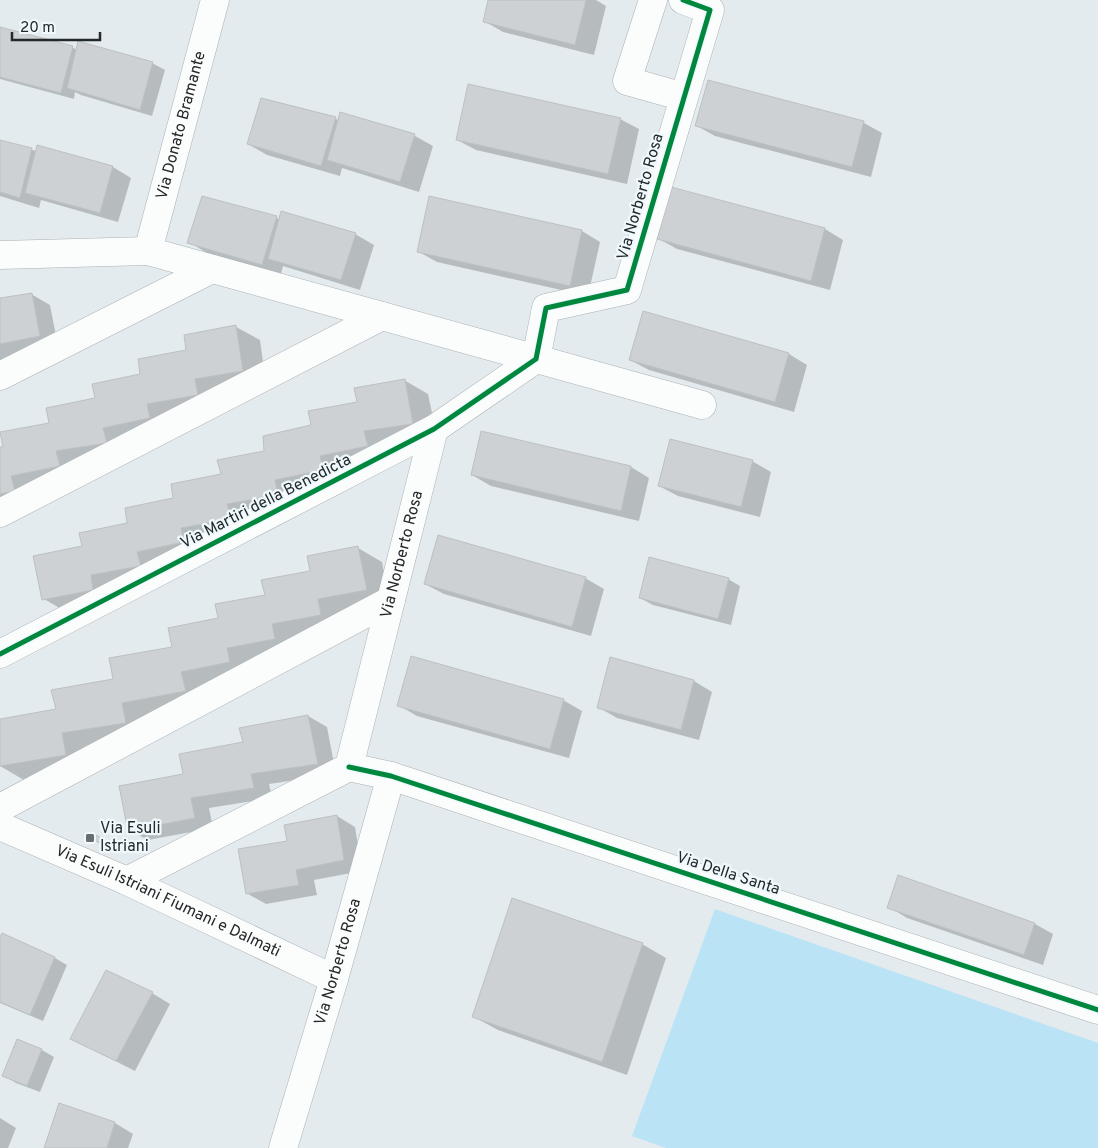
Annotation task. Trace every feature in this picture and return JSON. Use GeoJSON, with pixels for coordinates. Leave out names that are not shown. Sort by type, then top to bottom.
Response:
{"type":"FeatureCollection","features":[{"type":"Feature","properties":{"kind":"street","name":"Via Donato Bramante"},"geometry":{"type":"LineString","coordinates":[[148,251],[215,0]]}},
{"type":"Feature","properties":{"kind":"street"},"geometry":{"type":"LineString","coordinates":[[653,0],[627,80],[684,96]]}},
{"type":"Feature","properties":{"kind":"street","name":"Via Norberto Rosa"},"geometry":{"type":"LineString","coordinates":[[536,359],[546,308],[627,290],[710,10],[683,0]]}},
{"type":"Feature","properties":{"kind":"street"},"geometry":{"type":"LineString","coordinates":[[0,255],[148,251],[702,405]]}},
{"type":"Feature","properties":{"kind":"street"},"geometry":{"type":"LineString","coordinates":[[0,376],[212,269]]}},
{"type":"Feature","properties":{"kind":"street"},"geometry":{"type":"LineString","coordinates":[[0,513],[382,316]]}},
{"type":"Feature","properties":{"kind":"street","name":"Via Martiri della Benedicta"},"geometry":{"type":"LineString","coordinates":[[1,647],[434,429],[536,359]]}},
{"type":"Feature","properties":{"kind":"street","name":"Via Norberto Rosa"},"geometry":{"type":"LineString","coordinates":[[349,767],[434,429]]}},
{"type":"Feature","properties":{"kind":"street"},"geometry":{"type":"LineString","coordinates":[[0,808],[392,600]]}},
{"type":"Feature","properties":{"kind":"street"},"geometry":{"type":"LineString","coordinates":[[127,881],[349,767]]}},
{"type":"Feature","properties":{"kind":"street","name":"Via Della Santa"},"geometry":{"type":"LineString","coordinates":[[349,767],[391,776],[1098,1010]]}},
{"type":"Feature","properties":{"kind":"street","name":"Via Norberto Rosa"},"geometry":{"type":"LineString","coordinates":[[283,1148],[334,979],[391,776]]}},
{"type":"Feature","properties":{"kind":"street","name":"Via Esuli Istriani Fiumani e Dalmati"},"geometry":{"type":"LineString","coordinates":[[0,826],[127,881],[334,979]]}},
{"type":"Feature","properties":{"kind":"shaded area"},"geometry":{"type":"Polygon","coordinates":[[[715,909],[1098,1043],[1098,1148],[666,1148],[632,1136],[715,909]]]}},
{"type":"Feature","properties":{"kind":"building"},"geometry":{"type":"Polygon","coordinates":[[[488,0],[586,0],[575,45],[483,22],[488,0]]]}},
{"type":"Feature","properties":{"kind":"building"},"geometry":{"type":"Polygon","coordinates":[[[0,27],[73,46],[61,93],[0,77],[0,27]]]}},
{"type":"Feature","properties":{"kind":"building"},"geometry":{"type":"Polygon","coordinates":[[[78,41],[153,62],[140,110],[67,88],[78,41]]]}},
{"type":"Feature","properties":{"kind":"building"},"geometry":{"type":"Polygon","coordinates":[[[708,80],[864,121],[852,167],[695,126],[708,80]]]}},
{"type":"Feature","properties":{"kind":"building"},"geometry":{"type":"Polygon","coordinates":[[[468,84],[621,118],[608,174],[456,140],[468,84]]]}},
{"type":"Feature","properties":{"kind":"building"},"geometry":{"type":"Polygon","coordinates":[[[261,98],[336,117],[321,166],[247,144],[261,98]]]}},
{"type":"Feature","properties":{"kind":"building"},"geometry":{"type":"Polygon","coordinates":[[[340,112],[415,134],[400,182],[327,160],[340,112]]]}},
{"type":"Feature","properties":{"kind":"building"},"geometry":{"type":"Polygon","coordinates":[[[0,140],[32,148],[20,198],[0,192],[0,140]]]}},
{"type":"Feature","properties":{"kind":"building"},"geometry":{"type":"Polygon","coordinates":[[[37,145],[113,166],[100,213],[25,193],[37,145]]]}},
{"type":"Feature","properties":{"kind":"building"},"geometry":{"type":"Polygon","coordinates":[[[671,187],[825,228],[811,281],[657,239],[671,187]]]}},
{"type":"Feature","properties":{"kind":"building"},"geometry":{"type":"Polygon","coordinates":[[[202,196],[277,216],[262,265],[187,243],[202,196]]]}},
{"type":"Feature","properties":{"kind":"building"},"geometry":{"type":"Polygon","coordinates":[[[429,196],[582,230],[570,286],[417,252],[429,196]]]}},
{"type":"Feature","properties":{"kind":"building"},"geometry":{"type":"Polygon","coordinates":[[[281,211],[356,233],[341,280],[268,259],[281,211]]]}},
{"type":"Feature","properties":{"kind":"building"},"geometry":{"type":"Polygon","coordinates":[[[32,293],[40,336],[0,344],[0,298],[32,293]]]}},
{"type":"Feature","properties":{"kind":"building"},"geometry":{"type":"Polygon","coordinates":[[[643,311],[789,353],[775,402],[629,360],[643,311]]]}},
{"type":"Feature","properties":{"kind":"building"},"geometry":{"type":"Polygon","coordinates":[[[236,325],[243,371],[195,379],[198,395],[147,404],[150,418],[103,428],[107,443],[56,451],[60,466],[11,476],[15,491],[0,494],[0,447],[3,447],[0,432],[49,423],[46,408],[95,398],[92,384],[140,374],[138,359],[186,350],[184,335],[236,325]]]}},
{"type":"Feature","properties":{"kind":"building"},"geometry":{"type":"Polygon","coordinates":[[[405,379],[413,424],[364,431],[368,446],[320,456],[323,470],[275,480],[278,495],[227,504],[231,519],[181,528],[184,542],[137,552],[141,566],[91,575],[93,590],[42,600],[33,556],[82,546],[79,533],[127,523],[125,508],[173,498],[171,484],[221,474],[217,460],[264,451],[263,436],[311,425],[308,411],[357,402],[354,388],[405,379]]]}},
{"type":"Feature","properties":{"kind":"building"},"geometry":{"type":"Polygon","coordinates":[[[481,431],[631,466],[621,511],[471,475],[481,431]]]}},
{"type":"Feature","properties":{"kind":"building"},"geometry":{"type":"Polygon","coordinates":[[[670,439],[753,460],[741,507],[658,486],[670,439]]]}},
{"type":"Feature","properties":{"kind":"building"},"geometry":{"type":"Polygon","coordinates":[[[438,535],[586,577],[572,627],[424,584],[438,535]]]}},
{"type":"Feature","properties":{"kind":"building"},"geometry":{"type":"Polygon","coordinates":[[[358,546],[367,590],[318,599],[321,615],[272,624],[275,639],[227,648],[230,662],[181,672],[186,691],[122,703],[126,723],[62,733],[66,755],[0,766],[0,719],[56,709],[51,690],[113,679],[109,658],[172,647],[168,628],[218,618],[215,604],[265,595],[261,580],[310,571],[307,556],[358,546]]]}},
{"type":"Feature","properties":{"kind":"building"},"geometry":{"type":"Polygon","coordinates":[[[649,557],[729,578],[718,619],[639,598],[649,557]]]}},
{"type":"Feature","properties":{"kind":"building"},"geometry":{"type":"Polygon","coordinates":[[[411,656],[564,699],[550,749],[397,706],[411,656]]]}},
{"type":"Feature","properties":{"kind":"building"},"geometry":{"type":"Polygon","coordinates":[[[610,657],[694,680],[681,730],[597,708],[610,657]]]}},
{"type":"Feature","properties":{"kind":"building"},"geometry":{"type":"Polygon","coordinates":[[[308,715],[318,764],[251,774],[254,788],[191,798],[195,818],[128,831],[119,786],[183,774],[179,754],[243,742],[239,728],[308,715]]]}},
{"type":"Feature","properties":{"kind":"building"},"geometry":{"type":"Polygon","coordinates":[[[337,815],[344,860],[296,870],[299,885],[246,894],[238,849],[287,841],[284,825],[337,815]]]}},
{"type":"Feature","properties":{"kind":"building"},"geometry":{"type":"Polygon","coordinates":[[[94,834],[105,840],[103,845],[92,839],[94,834]]]}},
{"type":"Feature","properties":{"kind":"building"},"geometry":{"type":"Polygon","coordinates":[[[898,875],[1035,923],[1024,955],[887,908],[898,875]]]}},
{"type":"Feature","properties":{"kind":"building"},"geometry":{"type":"Polygon","coordinates":[[[512,898],[643,943],[602,1062],[472,1017],[512,898]]]}},
{"type":"Feature","properties":{"kind":"building"},"geometry":{"type":"Polygon","coordinates":[[[2,933],[55,957],[30,1015],[0,1002],[0,937],[2,933]]]}},
{"type":"Feature","properties":{"kind":"building"},"geometry":{"type":"Polygon","coordinates":[[[106,970],[153,992],[116,1061],[70,1039],[106,970]]]}},
{"type":"Feature","properties":{"kind":"building"},"geometry":{"type":"Polygon","coordinates":[[[17,1039],[42,1049],[27,1086],[2,1076],[17,1039]]]}},
{"type":"Feature","properties":{"kind":"building"},"geometry":{"type":"Polygon","coordinates":[[[59,1103],[115,1122],[107,1148],[44,1148],[59,1103]]]}},
{"type":"Feature","properties":{"kind":"cycle path"},"geometry":{"type":"LineString","coordinates":[[0,654],[434,429],[536,359],[546,308],[627,290],[710,10],[683,0]]}},
{"type":"Feature","properties":{"kind":"cycle path"},"geometry":{"type":"LineString","coordinates":[[349,767],[391,776],[1098,1010]]}},
{"type":"Feature","properties":{"kind":"place","name":"Via Esuli Istriani"},"geometry":{"type":"Point","coordinates":[90,838]}}]}
